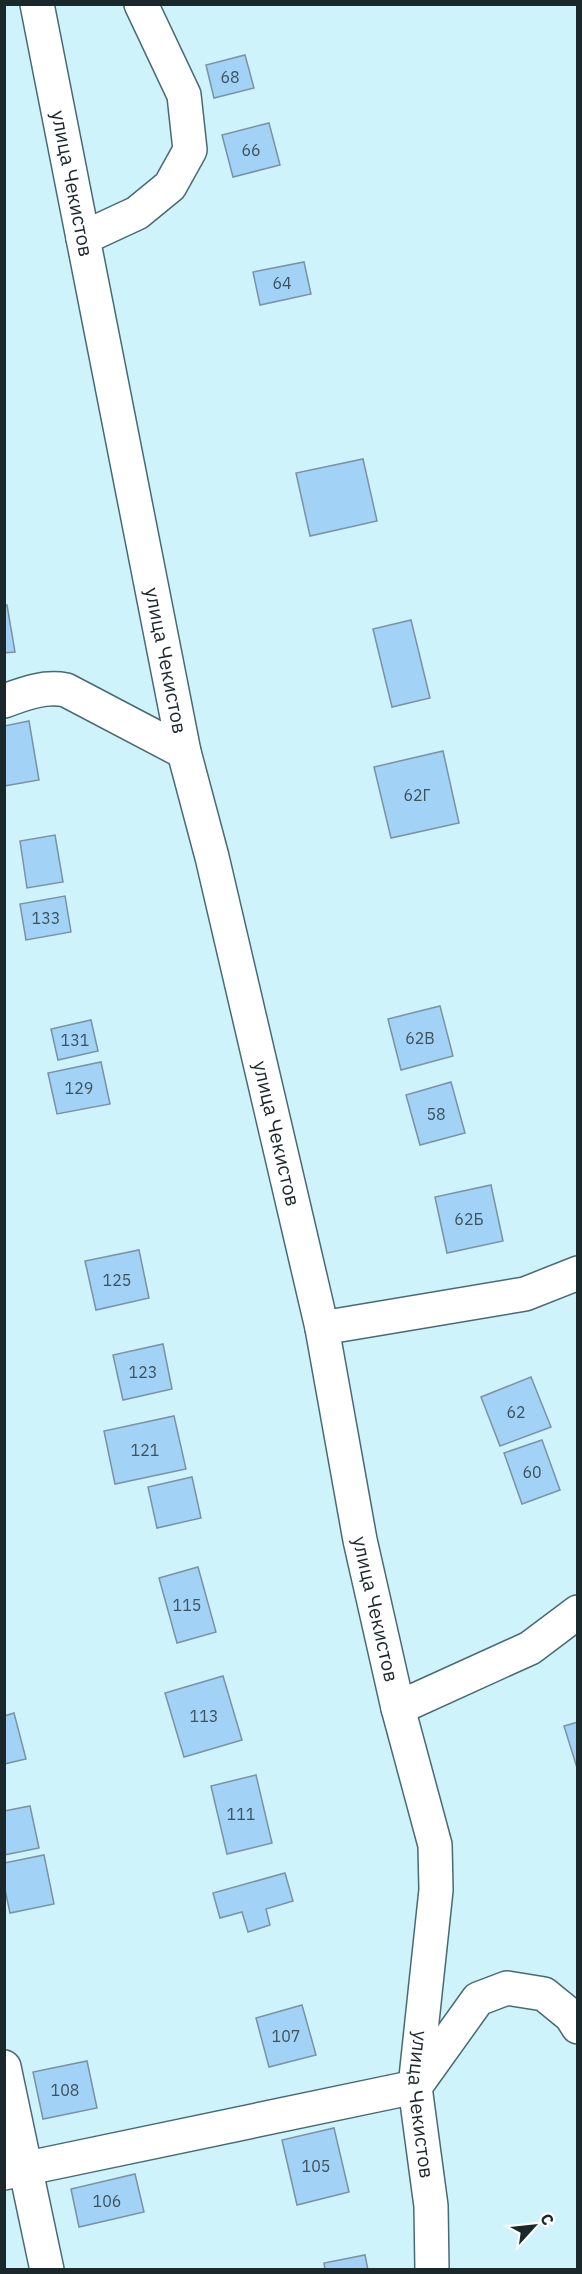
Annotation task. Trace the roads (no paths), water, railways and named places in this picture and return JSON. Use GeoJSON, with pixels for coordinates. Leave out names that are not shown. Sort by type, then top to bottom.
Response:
{"type":"FeatureCollection","features":[{"type":"Feature","properties":{"kind":"street","name":"улица Чекистов"},"geometry":{"type":"LineString","coordinates":[[37,4],[184,752],[212,857],[322,1328],[360,1540],[398,1708],[435,1845],[436,1890],[415,2087],[431,2206],[432,2270]]}},
{"type":"Feature","properties":{"kind":"street"},"geometry":{"type":"LineString","coordinates":[[83,238],[137,213],[153,200],[170,186],[190,150],[184,95],[141,4]]}},
{"type":"Feature","properties":{"kind":"street"},"geometry":{"type":"LineString","coordinates":[[4,701],[31,691],[52,688],[66,690],[184,752]]}},
{"type":"Feature","properties":{"kind":"street"},"geometry":{"type":"LineString","coordinates":[[322,1328],[525,1294],[578,1273]]}},
{"type":"Feature","properties":{"kind":"street"},"geometry":{"type":"LineString","coordinates":[[398,1708],[530,1648],[578,1612]]}},
{"type":"Feature","properties":{"kind":"street"},"geometry":{"type":"LineString","coordinates":[[15,2170],[415,2087],[477,1999],[507,1988],[544,1994],[571,2016],[578,2027]]}},
{"type":"Feature","properties":{"kind":"street"},"geometry":{"type":"LineString","coordinates":[[4,2067],[15,2170],[47,2270]]}}]}
